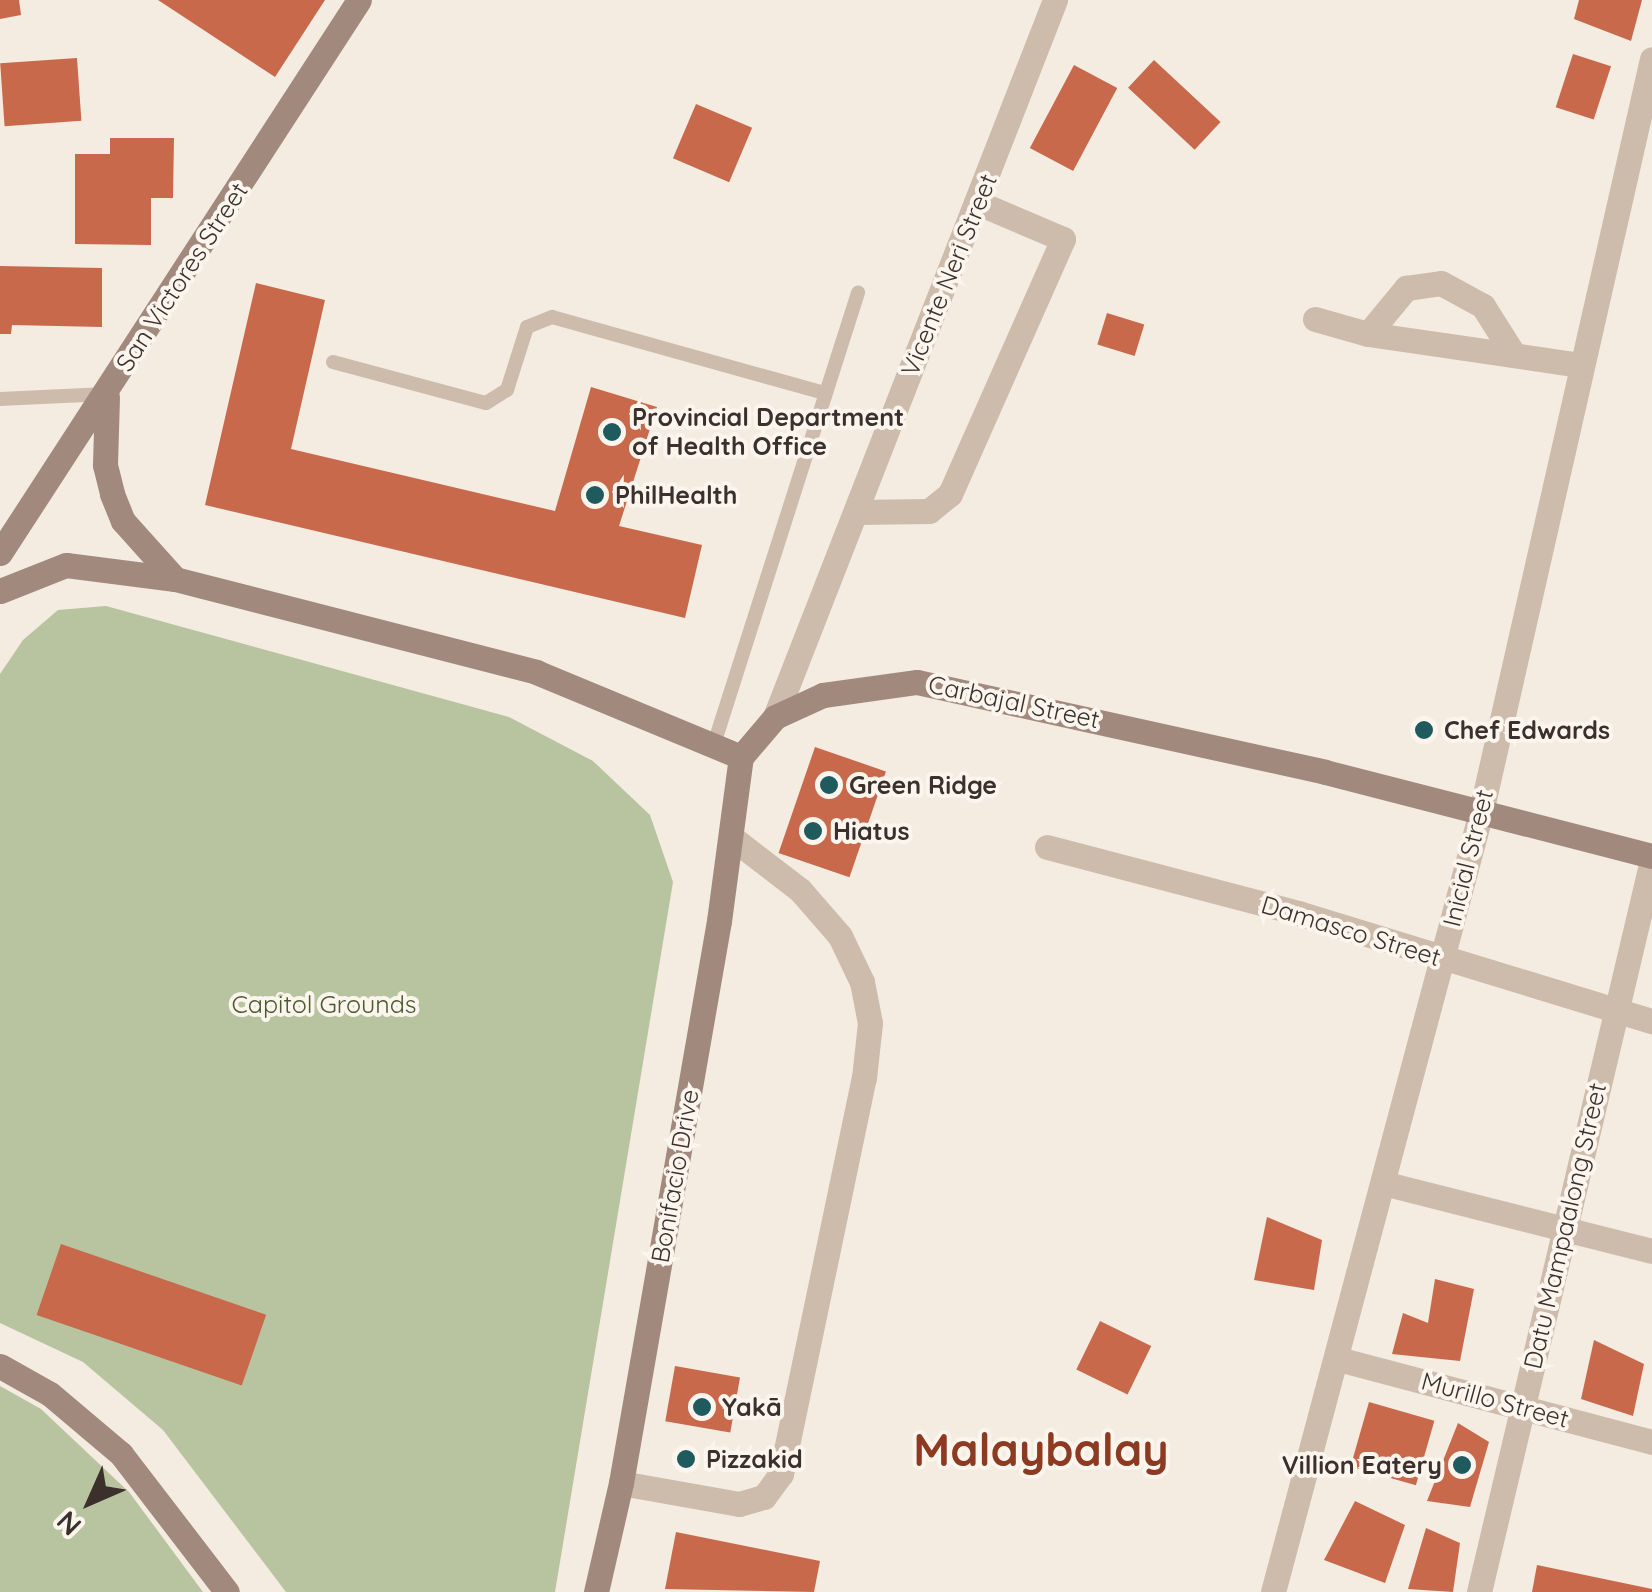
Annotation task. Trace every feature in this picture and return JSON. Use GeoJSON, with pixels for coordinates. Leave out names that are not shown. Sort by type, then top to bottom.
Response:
{"type":"FeatureCollection","features":[{"type":"Feature","properties":{"kind":"main road","name":"San Victores Street"},"geometry":{"type":"LineString","coordinates":[[0,552],[107,394],[359,0]]}},
{"type":"Feature","properties":{"kind":"main road"},"geometry":{"type":"LineString","coordinates":[[107,394],[104,436],[112,494],[123,522],[175,579]]}},
{"type":"Feature","properties":{"kind":"main road"},"geometry":{"type":"LineString","coordinates":[[0,591],[66,565],[175,579],[536,672],[740,758]]}},
{"type":"Feature","properties":{"kind":"main road","name":"Carbajal Street"},"geometry":{"type":"LineString","coordinates":[[740,758],[775,717],[823,694],[917,682],[1481,812],[1652,858]]}},
{"type":"Feature","properties":{"kind":"main road","name":"Bonifacio Drive"},"geometry":{"type":"LineString","coordinates":[[596,1592],[622,1483],[740,758]]}},
{"type":"Feature","properties":{"kind":"main road"},"geometry":{"type":"LineString","coordinates":[[0,1366],[50,1394],[121,1454],[228,1592]]}},
{"type":"Feature","properties":{"kind":"street","name":"Vicente Neri Street"},"geometry":{"type":"LineString","coordinates":[[775,717],[1055,0]]}},
{"type":"Feature","properties":{"kind":"street","name":"Inicial Street"},"geometry":{"type":"LineString","coordinates":[[1274,1592],[1481,812],[1652,60]]}},
{"type":"Feature","properties":{"kind":"street"},"geometry":{"type":"LineString","coordinates":[[856,512],[929,511],[950,494],[1063,239],[978,203]]}},
{"type":"Feature","properties":{"kind":"street"},"geometry":{"type":"LineString","coordinates":[[1368,334],[1406,288],[1442,284],[1483,306],[1514,355]]}},
{"type":"Feature","properties":{"kind":"street"},"geometry":{"type":"LineString","coordinates":[[1314,319],[1368,334],[1581,364]]}},
{"type":"Feature","properties":{"kind":"street"},"geometry":{"type":"LineString","coordinates":[[622,1483],[739,1504],[764,1496],[781,1474],[864,1078],[870,1023],[862,982],[840,936],[800,890],[730,837]]}},
{"type":"Feature","properties":{"kind":"street","name":"Damasco Street"},"geometry":{"type":"LineString","coordinates":[[1047,847],[1298,913],[1652,1020]]}},
{"type":"Feature","properties":{"kind":"street","name":"Datu Mampaalong Street"},"geometry":{"type":"LineString","coordinates":[[1479,1592],[1652,858]]}},
{"type":"Feature","properties":{"kind":"street"},"geometry":{"type":"LineString","coordinates":[[1383,1183],[1652,1252]]}},
{"type":"Feature","properties":{"kind":"street","name":"Murillo Street"},"geometry":{"type":"LineString","coordinates":[[1338,1358],[1652,1442]]}},
{"type":"Feature","properties":{"kind":"lane"},"geometry":{"type":"LineString","coordinates":[[714,744],[858,292]]}},
{"type":"Feature","properties":{"kind":"lane"},"geometry":{"type":"LineString","coordinates":[[332,362],[486,403],[507,390],[527,328],[552,317],[824,393]]}},
{"type":"Feature","properties":{"kind":"lane"},"geometry":{"type":"LineString","coordinates":[[0,398],[107,394]]}},
{"type":"Feature","properties":{"kind":"green space","name":"Capitol Grounds"},"geometry":{"type":"Polygon","coordinates":[[[106,606],[509,717],[593,761],[650,815],[673,882],[555,1592],[286,1592],[163,1430],[83,1362],[0,1323],[0,674],[23,640],[58,610],[106,606]]]}},
{"type":"Feature","properties":{"kind":"green space"},"geometry":{"type":"Polygon","coordinates":[[[0,1386],[41,1409],[129,1492],[203,1592],[0,1592],[0,1386]]]}},
{"type":"Feature","properties":{"kind":"building"},"geometry":{"type":"Polygon","coordinates":[[[0,0],[19,0],[21,15],[0,19],[0,0]]]}},
{"type":"Feature","properties":{"kind":"building"},"geometry":{"type":"Polygon","coordinates":[[[158,0],[325,0],[275,77],[158,0]]]}},
{"type":"Feature","properties":{"kind":"building"},"geometry":{"type":"Polygon","coordinates":[[[1579,0],[1642,0],[1631,41],[1574,19],[1579,0]]]}},
{"type":"Feature","properties":{"kind":"building"},"geometry":{"type":"Polygon","coordinates":[[[1573,54],[1611,66],[1594,120],[1556,107],[1573,54]]]}},
{"type":"Feature","properties":{"kind":"building"},"geometry":{"type":"Polygon","coordinates":[[[77,58],[81,121],[5,126],[0,63],[77,58]]]}},
{"type":"Feature","properties":{"kind":"building"},"geometry":{"type":"Polygon","coordinates":[[[1154,60],[1221,122],[1195,150],[1128,88],[1154,60]]]}},
{"type":"Feature","properties":{"kind":"building"},"geometry":{"type":"Polygon","coordinates":[[[1074,65],[1117,88],[1073,171],[1030,148],[1074,65]]]}},
{"type":"Feature","properties":{"kind":"building"},"geometry":{"type":"Polygon","coordinates":[[[696,104],[752,128],[729,182],[673,158],[696,104]]]}},
{"type":"Feature","properties":{"kind":"building"},"geometry":{"type":"Polygon","coordinates":[[[110,138],[174,138],[173,198],[151,198],[151,245],[75,244],[75,154],[110,154],[110,138]]]}},
{"type":"Feature","properties":{"kind":"building"},"geometry":{"type":"Polygon","coordinates":[[[0,266],[102,268],[102,327],[12,325],[11,334],[0,334],[0,266]]]}},
{"type":"Feature","properties":{"kind":"building"},"geometry":{"type":"Polygon","coordinates":[[[256,283],[325,300],[291,449],[555,511],[591,387],[657,407],[619,526],[702,545],[685,618],[205,505],[256,283]]]}},
{"type":"Feature","properties":{"kind":"building"},"geometry":{"type":"Polygon","coordinates":[[[1107,313],[1144,324],[1135,356],[1097,345],[1107,313]]]}},
{"type":"Feature","properties":{"kind":"building"},"geometry":{"type":"Polygon","coordinates":[[[815,747],[886,771],[849,877],[779,853],[815,747]]]}},
{"type":"Feature","properties":{"kind":"building"},"geometry":{"type":"Polygon","coordinates":[[[1267,1217],[1322,1240],[1314,1290],[1254,1280],[1267,1217]]]}},
{"type":"Feature","properties":{"kind":"building"},"geometry":{"type":"Polygon","coordinates":[[[61,1244],[266,1315],[242,1386],[37,1315],[61,1244]]]}},
{"type":"Feature","properties":{"kind":"building"},"geometry":{"type":"Polygon","coordinates":[[[1435,1279],[1474,1289],[1460,1361],[1392,1354],[1403,1313],[1428,1323],[1435,1279]]]}},
{"type":"Feature","properties":{"kind":"building"},"geometry":{"type":"Polygon","coordinates":[[[1100,1321],[1151,1346],[1128,1395],[1076,1370],[1100,1321]]]}},
{"type":"Feature","properties":{"kind":"building"},"geometry":{"type":"Polygon","coordinates":[[[1594,1340],[1644,1364],[1633,1416],[1581,1399],[1594,1340]]]}},
{"type":"Feature","properties":{"kind":"building","name":"Yakā"},"geometry":{"type":"Polygon","coordinates":[[[675,1366],[740,1377],[730,1433],[665,1421],[675,1366]]]}},
{"type":"Feature","properties":{"kind":"building"},"geometry":{"type":"Polygon","coordinates":[[[1369,1402],[1434,1421],[1416,1485],[1351,1466],[1369,1402]]]}},
{"type":"Feature","properties":{"kind":"building"},"geometry":{"type":"Polygon","coordinates":[[[1458,1423],[1489,1442],[1470,1507],[1427,1501],[1458,1423]]]}},
{"type":"Feature","properties":{"kind":"building"},"geometry":{"type":"Polygon","coordinates":[[[1355,1501],[1405,1525],[1385,1583],[1324,1560],[1355,1501]]]}},
{"type":"Feature","properties":{"kind":"building"},"geometry":{"type":"Polygon","coordinates":[[[1426,1528],[1460,1543],[1453,1592],[1408,1589],[1426,1528]]]}},
{"type":"Feature","properties":{"kind":"building"},"geometry":{"type":"Polygon","coordinates":[[[676,1532],[820,1561],[814,1592],[665,1589],[676,1532]]]}},
{"type":"Feature","properties":{"kind":"building"},"geometry":{"type":"Polygon","coordinates":[[[1537,1565],[1652,1589],[1652,1592],[1532,1592],[1537,1565]]]}},
{"type":"Feature","properties":{"kind":"place","name":"Provincial Department of Health Office"},"geometry":{"type":"Point","coordinates":[612,432]}},
{"type":"Feature","properties":{"kind":"place","name":"PhilHealth"},"geometry":{"type":"Point","coordinates":[595,495]}},
{"type":"Feature","properties":{"kind":"place","name":"Chef Edwards"},"geometry":{"type":"Point","coordinates":[1424,730]}},
{"type":"Feature","properties":{"kind":"place","name":"Green Ridge"},"geometry":{"type":"Point","coordinates":[829,785]}},
{"type":"Feature","properties":{"kind":"place","name":"Hiatus"},"geometry":{"type":"Point","coordinates":[813,831]}},
{"type":"Feature","properties":{"kind":"place","name":"Yakā"},"geometry":{"type":"Point","coordinates":[702,1407]}},
{"type":"Feature","properties":{"kind":"place","name":"Pizzakid"},"geometry":{"type":"Point","coordinates":[686,1459]}},
{"type":"Feature","properties":{"kind":"place","name":"Villion Eatery"},"geometry":{"type":"Point","coordinates":[1462,1465]}},
{"type":"Feature","properties":{"kind":"district","name":"Malaybalay"},"geometry":{"type":"Point","coordinates":[1041,1450]}}]}
